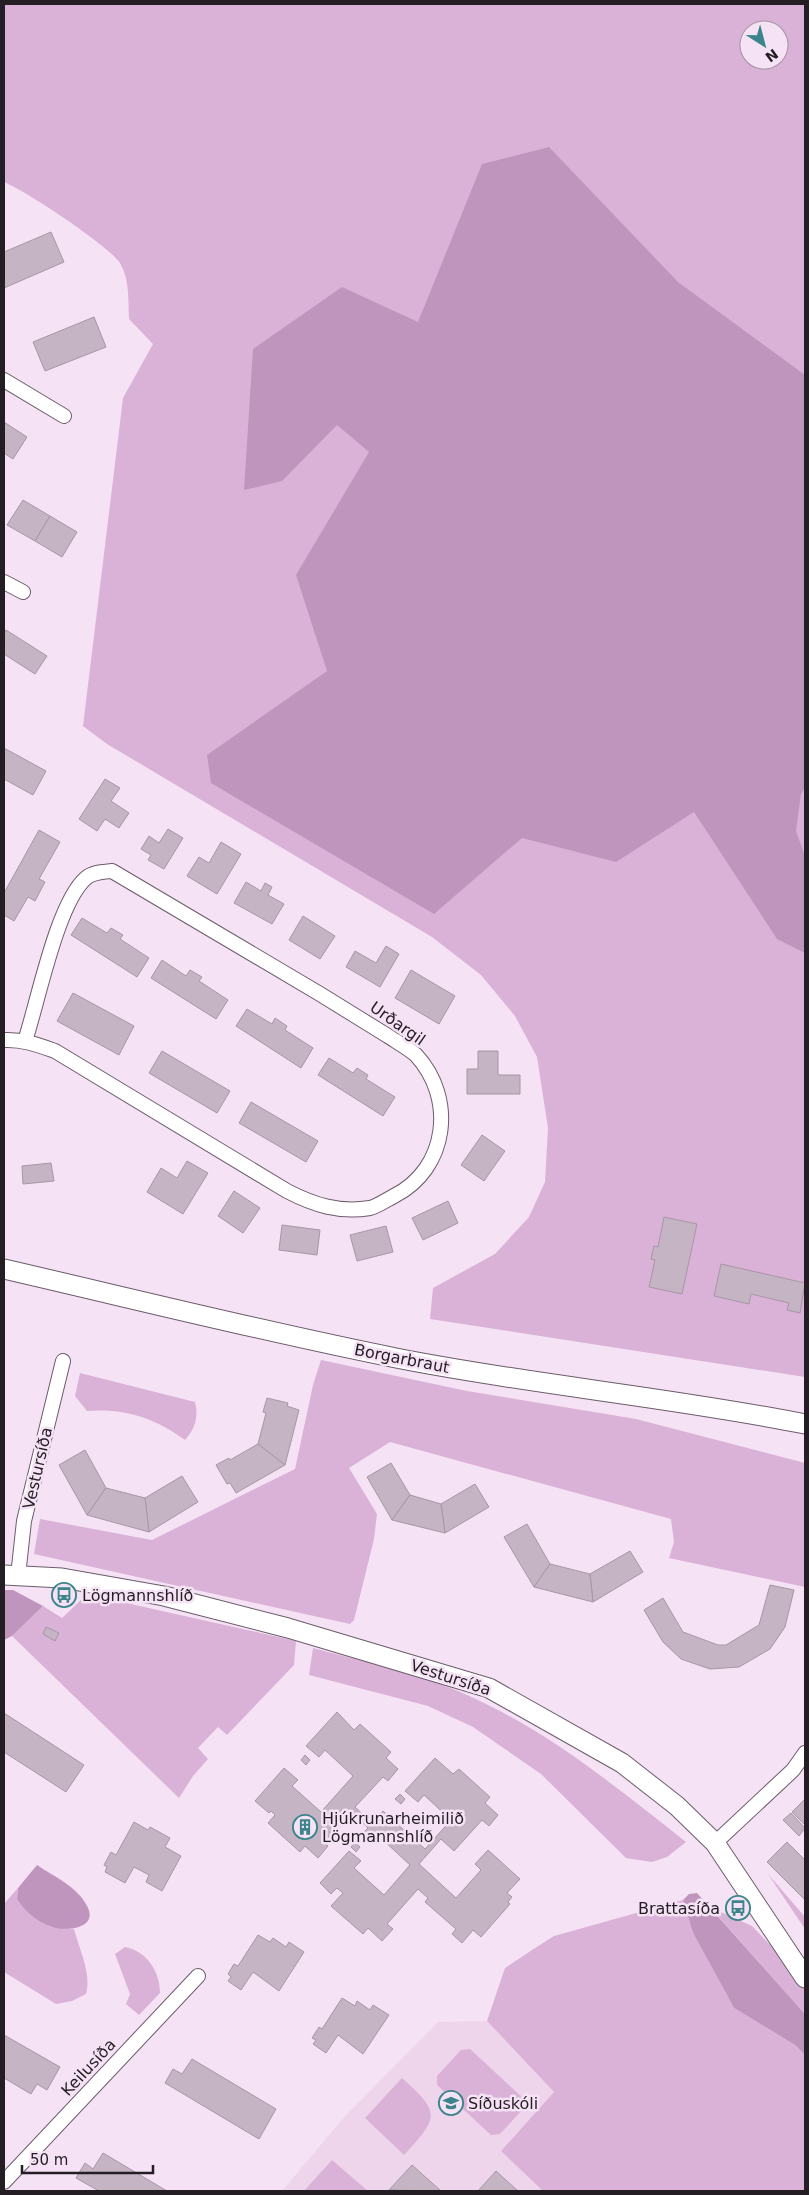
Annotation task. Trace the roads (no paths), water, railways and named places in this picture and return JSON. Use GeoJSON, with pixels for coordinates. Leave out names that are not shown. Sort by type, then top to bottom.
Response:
{"type":"FeatureCollection","features":[{"type":"Feature","properties":{"kind":"street"},"geometry":{"type":"LineString","coordinates":[[4,380],[64,416]]}},
{"type":"Feature","properties":{"kind":"street"},"geometry":{"type":"LineString","coordinates":[[4,582],[23,592]]}},
{"type":"Feature","properties":{"kind":"street","name":"Urðargil"},"geometry":{"type":"LineString","coordinates":[[4,1040],[25,1041],[62,1054],[286,1191],[327,1208],[339,1210],[372,1208],[400,1193],[427,1169],[438,1146],[441,1121],[438,1094],[428,1070],[414,1054],[349,1011],[112,872],[100,872],[87,877],[71,899],[53,942],[25,1041]]}},
{"type":"Feature","properties":{"kind":"street","name":"Borgarbraut"},"geometry":{"type":"LineString","coordinates":[[4,1269],[396,1358],[498,1376],[732,1409],[805,1424]]}},
{"type":"Feature","properties":{"kind":"street","name":"Vestursíða"},"geometry":{"type":"LineString","coordinates":[[63,1361],[11,1575],[62,1578],[164,1596],[288,1628],[489,1688],[622,1763],[676,1806],[716,1843],[805,1978]]}},
{"type":"Feature","properties":{"kind":"street"},"geometry":{"type":"LineString","coordinates":[[716,1843],[793,1770],[805,1753]]}},
{"type":"Feature","properties":{"kind":"street","name":"Keilusíða"},"geometry":{"type":"LineString","coordinates":[[4,2182],[198,1976]]}},
{"type":"Feature","properties":{"kind":"place","name":"Lögmannshlíð"},"geometry":{"type":"Point","coordinates":[64,1595]}},
{"type":"Feature","properties":{"kind":"place","name":"Hjúkrunarheimilið Lögmannshlíð"},"geometry":{"type":"Point","coordinates":[305,1827]}},
{"type":"Feature","properties":{"kind":"place","name":"Brattasíða"},"geometry":{"type":"Point","coordinates":[738,1908]}},
{"type":"Feature","properties":{"kind":"place","name":"Síðuskóli"},"geometry":{"type":"Point","coordinates":[451,2103]}}]}
